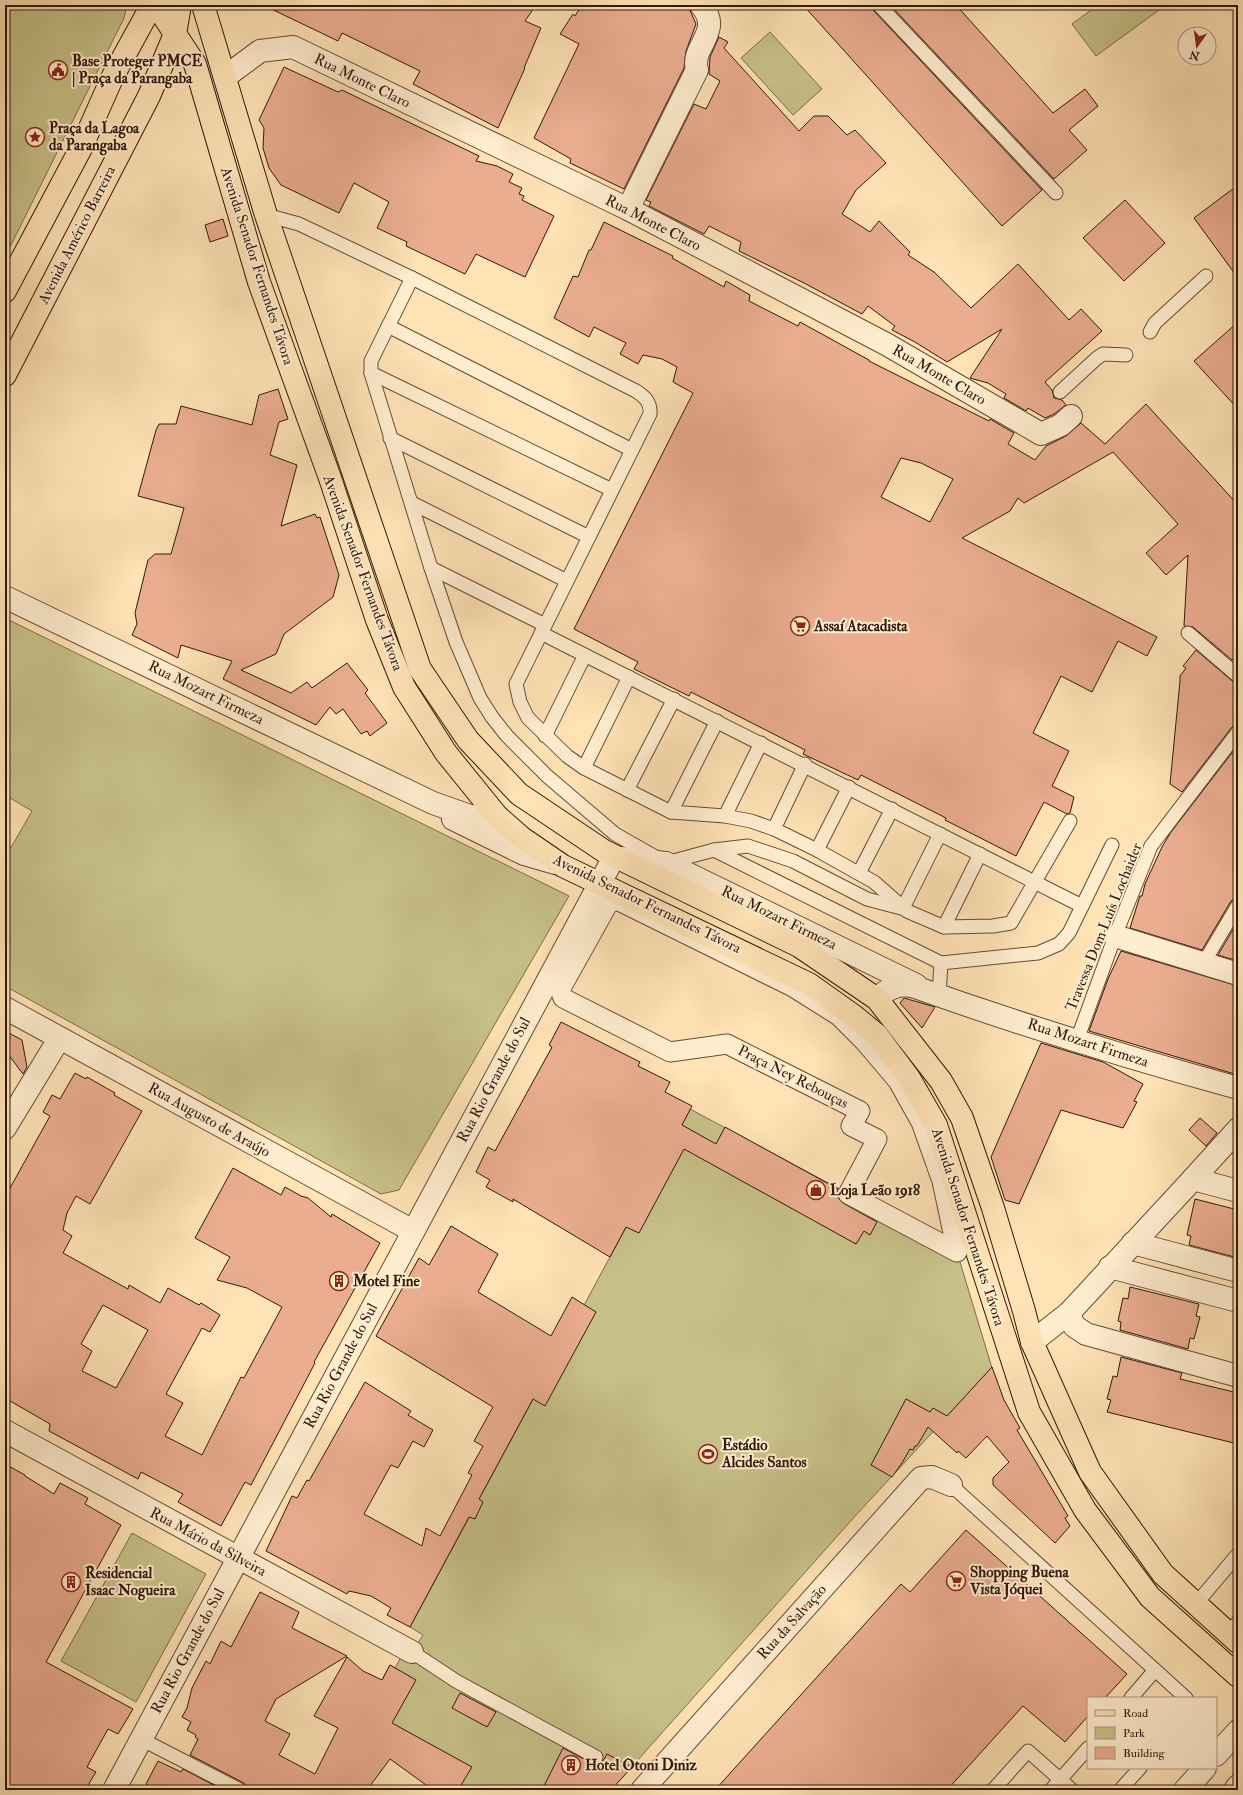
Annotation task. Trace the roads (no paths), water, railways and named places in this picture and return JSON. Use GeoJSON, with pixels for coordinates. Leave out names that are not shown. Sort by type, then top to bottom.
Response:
{"type":"FeatureCollection","features":[{"type":"Feature","properties":{"kind":"main road"},"geometry":{"type":"LineString","coordinates":[[5,291],[80,148],[113,76],[152,5]]}},
{"type":"Feature","properties":{"kind":"main road","name":"Avenida Senador Fernandes Távora"},"geometry":{"type":"LineString","coordinates":[[156,5],[195,64],[259,282],[330,478],[377,620],[404,687],[446,753],[497,816],[522,838],[564,866],[600,882],[809,984],[854,1016],[877,1035],[909,1078],[936,1126],[1029,1412],[1051,1454],[1085,1510],[1150,1597],[1238,1676]]}},
{"type":"Feature","properties":{"kind":"main road","name":"Avenida Américo Barreira"},"geometry":{"type":"LineString","coordinates":[[5,375],[149,96],[175,34],[180,5]]}},
{"type":"Feature","properties":{"kind":"main road","name":"Avenida Senador Fernandes Távora"},"geometry":{"type":"LineString","coordinates":[[203,5],[266,215],[420,668],[468,740],[519,794],[799,946],[877,999],[941,1081],[962,1118],[997,1223],[1032,1342],[1090,1472],[1163,1574],[1196,1604],[1235,1632]]}},
{"type":"Feature","properties":{"kind":"street"},"geometry":{"type":"LineString","coordinates":[[628,209],[697,70],[695,63],[710,29],[707,12],[700,5]]}},
{"type":"Feature","properties":{"kind":"street","name":"Rua Monte Claro"},"geometry":{"type":"LineString","coordinates":[[225,77],[260,51],[293,47],[628,209],[886,344],[1041,434],[1061,425],[1071,416]]}},
{"type":"Feature","properties":{"kind":"street","name":"Rua Mozart Firmeza"},"geometry":{"type":"LineString","coordinates":[[5,597],[433,802],[470,816],[497,816]]}},
{"type":"Feature","properties":{"kind":"street","name":"Rua Mozart Firmeza"},"geometry":{"type":"LineString","coordinates":[[408,790],[464,825],[524,854],[564,866]]}},
{"type":"Feature","properties":{"kind":"street","name":"Rua Mozart Firmeza"},"geometry":{"type":"LineString","coordinates":[[619,848],[666,863],[939,996]]}},
{"type":"Feature","properties":{"kind":"street","name":"Rua Rio Grande do Sul"},"geometry":{"type":"LineString","coordinates":[[114,1790],[619,848]]}},
{"type":"Feature","properties":{"kind":"street","name":"Praça Ney Rebouças"},"geometry":{"type":"LineString","coordinates":[[617,900],[793,987],[837,1014],[865,1042],[898,1081],[921,1122],[942,1181],[957,1252],[848,1194],[877,1140],[851,1126],[860,1111],[728,1044],[670,1052],[563,998],[560,990],[608,904],[617,900]]}},
{"type":"Feature","properties":{"kind":"street"},"geometry":{"type":"LineString","coordinates":[[1115,936],[1238,974]]}},
{"type":"Feature","properties":{"kind":"street","name":"Rua Mozart Firmeza"},"geometry":{"type":"LineString","coordinates":[[877,999],[883,992],[897,985],[912,986],[1076,1040],[1176,1071],[1238,1088]]}},
{"type":"Feature","properties":{"kind":"street","name":"Rua Augusto de Araújo"},"geometry":{"type":"LineString","coordinates":[[5,1008],[59,1039],[413,1231]]}},
{"type":"Feature","properties":{"kind":"street"},"geometry":{"type":"LineString","coordinates":[[5,1128],[59,1039]]}},
{"type":"Feature","properties":{"kind":"street"},"geometry":{"type":"LineString","coordinates":[[1032,1342],[1068,1313],[1238,1129]]}},
{"type":"Feature","properties":{"kind":"street"},"geometry":{"type":"LineString","coordinates":[[1193,1179],[1238,1191]]}},
{"type":"Feature","properties":{"kind":"street"},"geometry":{"type":"LineString","coordinates":[[1132,1243],[1238,1271]]}},
{"type":"Feature","properties":{"kind":"street"},"geometry":{"type":"LineString","coordinates":[[1110,1267],[1238,1301]]}},
{"type":"Feature","properties":{"kind":"street"},"geometry":{"type":"LineString","coordinates":[[1068,1313],[1074,1326],[1086,1334],[1238,1376]]}},
{"type":"Feature","properties":{"kind":"street","name":"Rua Mário da Silveira"},"geometry":{"type":"LineString","coordinates":[[5,1431],[412,1652]]}},
{"type":"Feature","properties":{"kind":"street","name":"Rua da Salvação"},"geometry":{"type":"LineString","coordinates":[[642,1790],[921,1478],[932,1477],[951,1484]]}},
{"type":"Feature","properties":{"kind":"street"},"geometry":{"type":"LineString","coordinates":[[1217,1754],[1238,1731]]}},
{"type":"Feature","properties":{"kind":"street"},"geometry":{"type":"LineString","coordinates":[[1185,1790],[1204,1769]]}},
{"type":"Feature","properties":{"kind":"street"},"geometry":{"type":"LineString","coordinates":[[1234,1790],[1238,1786]]}},
{"type":"Feature","properties":{"kind":"lane"},"geometry":{"type":"LineString","coordinates":[[879,5],[1056,193]]}},
{"type":"Feature","properties":{"kind":"lane"},"geometry":{"type":"LineString","coordinates":[[266,215],[299,224],[412,278],[636,391],[647,398],[651,407],[650,414],[516,684],[520,702],[528,718],[545,736],[584,768],[627,790],[671,812],[725,816],[751,821],[774,829],[874,882],[903,908]]}},
{"type":"Feature","properties":{"kind":"lane"},"geometry":{"type":"LineString","coordinates":[[1150,332],[1155,323],[1206,276]]}},
{"type":"Feature","properties":{"kind":"lane"},"geometry":{"type":"LineString","coordinates":[[412,278],[371,361],[371,373],[431,568],[456,642],[472,681],[492,717],[507,736],[547,776],[615,834],[619,848]]}},
{"type":"Feature","properties":{"kind":"lane"},"geometry":{"type":"LineString","coordinates":[[388,326],[632,450]]}},
{"type":"Feature","properties":{"kind":"lane"},"geometry":{"type":"LineString","coordinates":[[1060,392],[1097,358],[1104,354],[1126,355]]}},
{"type":"Feature","properties":{"kind":"lane"},"geometry":{"type":"LineString","coordinates":[[371,373],[612,490]]}},
{"type":"Feature","properties":{"kind":"lane"},"geometry":{"type":"LineString","coordinates":[[390,438],[589,537]]}},
{"type":"Feature","properties":{"kind":"lane"},"geometry":{"type":"LineString","coordinates":[[412,503],[567,581]]}},
{"type":"Feature","properties":{"kind":"lane"},"geometry":{"type":"LineString","coordinates":[[431,568],[543,629],[585,655],[805,764],[1082,906]]}},
{"type":"Feature","properties":{"kind":"lane"},"geometry":{"type":"LineString","coordinates":[[1188,633],[1238,676]]}},
{"type":"Feature","properties":{"kind":"lane"},"geometry":{"type":"LineString","coordinates":[[545,736],[585,655]]}},
{"type":"Feature","properties":{"kind":"lane"},"geometry":{"type":"LineString","coordinates":[[584,768],[629,676]]}},
{"type":"Feature","properties":{"kind":"lane"},"geometry":{"type":"LineString","coordinates":[[627,790],[674,700]]}},
{"type":"Feature","properties":{"kind":"lane"},"geometry":{"type":"LineString","coordinates":[[671,812],[717,721]]}},
{"type":"Feature","properties":{"kind":"lane","name":"Travessa Dom Luís Lochaider"},"geometry":{"type":"LineString","coordinates":[[1076,1040],[1151,846],[1238,732]]}},
{"type":"Feature","properties":{"kind":"lane"},"geometry":{"type":"LineString","coordinates":[[725,816],[761,743]]}},
{"type":"Feature","properties":{"kind":"lane"},"geometry":{"type":"LineString","coordinates":[[774,829],[805,764]]}},
{"type":"Feature","properties":{"kind":"lane"},"geometry":{"type":"LineString","coordinates":[[816,850],[849,787]]}},
{"type":"Feature","properties":{"kind":"lane"},"geometry":{"type":"LineString","coordinates":[[859,873],[892,809]]}},
{"type":"Feature","properties":{"kind":"lane"},"geometry":{"type":"LineString","coordinates":[[666,863],[714,850],[748,846],[765,850],[793,861],[867,899],[903,908],[944,927],[993,926],[1011,923],[1070,821]]}},
{"type":"Feature","properties":{"kind":"lane"},"geometry":{"type":"LineString","coordinates":[[903,908],[940,834]]}},
{"type":"Feature","properties":{"kind":"lane"},"geometry":{"type":"LineString","coordinates":[[714,850],[941,963],[1038,953],[1059,944],[1069,933],[1112,846]]}},
{"type":"Feature","properties":{"kind":"lane"},"geometry":{"type":"LineString","coordinates":[[944,927],[980,854]]}},
{"type":"Feature","properties":{"kind":"lane"},"geometry":{"type":"LineString","coordinates":[[1203,964],[1238,905]]}},
{"type":"Feature","properties":{"kind":"lane"},"geometry":{"type":"LineString","coordinates":[[939,996],[941,963]]}},
{"type":"Feature","properties":{"kind":"lane"},"geometry":{"type":"LineString","coordinates":[[951,1484],[1185,1697]]}},
{"type":"Feature","properties":{"kind":"lane"},"geometry":{"type":"LineString","coordinates":[[1196,1604],[1238,1554]]}},
{"type":"Feature","properties":{"kind":"lane"},"geometry":{"type":"LineString","coordinates":[[412,1652],[456,1681],[596,1757]]}},
{"type":"Feature","properties":{"kind":"lane"},"geometry":{"type":"LineString","coordinates":[[1132,1697],[1155,1670]]}},
{"type":"Feature","properties":{"kind":"lane"},"geometry":{"type":"LineString","coordinates":[[141,1739],[240,1790]]}},
{"type":"Feature","properties":{"kind":"lane"},"geometry":{"type":"LineString","coordinates":[[1051,1790],[1087,1749]]}},
{"type":"Feature","properties":{"kind":"lane"},"geometry":{"type":"LineString","coordinates":[[993,1790],[1028,1751],[1072,1790]]}},
{"type":"Feature","properties":{"kind":"lane"},"geometry":{"type":"LineString","coordinates":[[1120,1790],[1139,1769]]}},
{"type":"Feature","properties":{"kind":"place","name":"Base Proteger PMCE | Praça da Parangaba"},"geometry":{"type":"Point","coordinates":[58,70]}},
{"type":"Feature","properties":{"kind":"place","name":"Praça da Lagoa da Parangaba"},"geometry":{"type":"Point","coordinates":[35,137]}},
{"type":"Feature","properties":{"kind":"place","name":"Assaí Atacadista"},"geometry":{"type":"Point","coordinates":[800,626]}},
{"type":"Feature","properties":{"kind":"place","name":"Loja Leão 1918"},"geometry":{"type":"Point","coordinates":[816,1190]}},
{"type":"Feature","properties":{"kind":"place","name":"Motel Fine"},"geometry":{"type":"Point","coordinates":[339,1281]}},
{"type":"Feature","properties":{"kind":"place","name":"Estádio Alcides Santos"},"geometry":{"type":"Point","coordinates":[708,1454]}},
{"type":"Feature","properties":{"kind":"place","name":"Shopping Buena Vista Jóquei"},"geometry":{"type":"Point","coordinates":[956,1581]}},
{"type":"Feature","properties":{"kind":"place","name":"Residencial Isaac Nogueira"},"geometry":{"type":"Point","coordinates":[71,1582]}},
{"type":"Feature","properties":{"kind":"place","name":"Hotel Otoni Diniz"},"geometry":{"type":"Point","coordinates":[571,1765]}}]}
